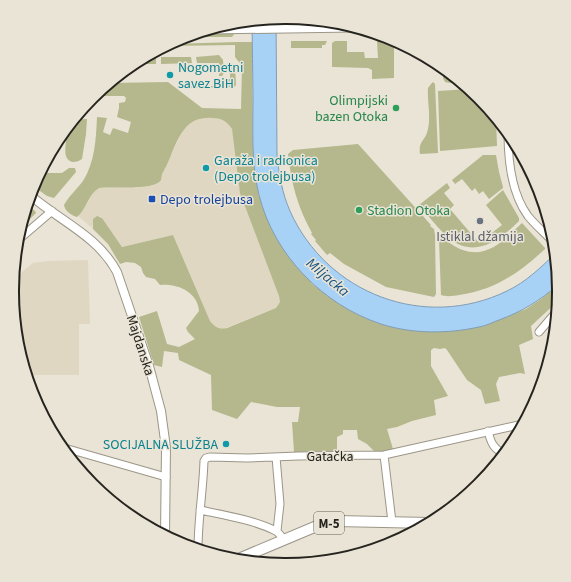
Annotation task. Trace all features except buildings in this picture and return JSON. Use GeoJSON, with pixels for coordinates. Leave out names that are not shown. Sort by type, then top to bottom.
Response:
{"type":"FeatureCollection","features":[{"type":"Feature","properties":{"kind":"main road"},"geometry":{"type":"LineString","coordinates":[[240,29],[326,28]]}},
{"type":"Feature","properties":{"kind":"main road","name":"M-5"},"geometry":{"type":"LineString","coordinates":[[250,555],[324,523],[418,523]]}},
{"type":"Feature","properties":{"kind":"street"},"geometry":{"type":"LineString","coordinates":[[508,145],[509,164],[513,182],[521,203],[528,216],[546,235]]}},
{"type":"Feature","properties":{"kind":"street","name":"Majdanska"},"geometry":{"type":"LineString","coordinates":[[35,199],[78,229],[102,250],[111,261],[117,272],[149,366],[161,411],[166,448],[165,529]]}},
{"type":"Feature","properties":{"kind":"street"},"geometry":{"type":"LineString","coordinates":[[25,234],[52,211]]}},
{"type":"Feature","properties":{"kind":"street"},"geometry":{"type":"LineString","coordinates":[[539,332],[550,319]]}},
{"type":"Feature","properties":{"kind":"street","name":"Gatačka"},"geometry":{"type":"LineString","coordinates":[[200,510],[204,462],[206,458],[384,455],[515,426]]}},
{"type":"Feature","properties":{"kind":"street"},"geometry":{"type":"LineString","coordinates":[[488,431],[491,444],[498,451]]}},
{"type":"Feature","properties":{"kind":"street"},"geometry":{"type":"LineString","coordinates":[[73,452],[166,477]]}},
{"type":"Feature","properties":{"kind":"street"},"geometry":{"type":"LineString","coordinates":[[384,455],[392,522]]}},
{"type":"Feature","properties":{"kind":"street"},"geometry":{"type":"LineString","coordinates":[[276,456],[280,504],[277,531]]}},
{"type":"Feature","properties":{"kind":"street"},"geometry":{"type":"LineString","coordinates":[[198,542],[200,510],[242,519],[277,531],[284,540]]}},
{"type":"Feature","properties":{"kind":"shaded area"},"geometry":{"type":"Polygon","coordinates":[[[197,118],[219,118],[227,122],[232,129],[237,158],[280,299],[280,302],[276,308],[223,329],[216,327],[210,321],[173,235],[122,247],[100,216],[92,226],[93,229],[78,216],[84,209],[93,192],[99,188],[144,187],[161,176],[182,132],[187,125],[197,118]]]}},
{"type":"Feature","properties":{"kind":"shaded area"},"geometry":{"type":"Polygon","coordinates":[[[88,260],[90,324],[79,324],[79,375],[32,375],[28,360],[21,326],[19,291],[20,275],[33,263],[88,260]]]}},
{"type":"Feature","properties":{"kind":"green space"},"geometry":{"type":"Polygon","coordinates":[[[220,33],[235,33],[232,37],[207,37],[220,33]]]}},
{"type":"Feature","properties":{"kind":"green space"},"geometry":{"type":"Polygon","coordinates":[[[291,41],[327,41],[325,45],[322,45],[322,48],[291,48],[291,41]]]}},
{"type":"Feature","properties":{"kind":"green space"},"geometry":{"type":"Polygon","coordinates":[[[335,41],[347,41],[347,52],[364,52],[365,58],[378,58],[377,41],[394,48],[394,78],[372,79],[372,70],[368,68],[332,67],[332,43],[335,41]]]}},
{"type":"Feature","properties":{"kind":"green space"},"geometry":{"type":"Polygon","coordinates":[[[252,42],[253,161],[259,196],[312,284],[346,308],[381,324],[480,327],[526,309],[552,290],[551,307],[531,326],[533,339],[519,345],[525,374],[520,373],[499,377],[496,384],[500,401],[485,404],[481,390],[467,380],[447,350],[445,348],[434,348],[431,350],[431,366],[448,396],[434,400],[436,415],[387,429],[393,449],[376,453],[367,444],[358,439],[357,430],[343,430],[343,434],[337,437],[337,451],[294,452],[292,422],[298,422],[300,407],[277,407],[251,402],[237,419],[212,410],[211,375],[179,360],[178,353],[164,351],[162,367],[154,365],[139,317],[157,311],[167,344],[179,347],[195,339],[186,328],[199,311],[198,304],[186,290],[180,287],[160,285],[155,279],[146,277],[141,267],[135,263],[126,262],[120,264],[108,244],[93,229],[93,219],[97,216],[102,218],[122,247],[173,235],[210,321],[217,328],[227,328],[276,308],[280,302],[240,193],[232,129],[224,120],[212,118],[192,122],[180,137],[162,174],[161,180],[157,183],[142,187],[99,188],[92,194],[83,210],[77,217],[69,212],[64,205],[83,181],[90,166],[95,142],[97,117],[107,118],[103,132],[110,135],[113,128],[128,133],[131,122],[117,117],[119,103],[125,102],[126,98],[124,96],[105,96],[120,83],[168,82],[202,108],[241,109],[242,66],[235,57],[235,45],[182,46],[188,43],[252,42]]]}},
{"type":"Feature","properties":{"kind":"green space"},"geometry":{"type":"Polygon","coordinates":[[[219,55],[223,60],[224,73],[222,76],[219,76],[219,63],[197,63],[196,57],[219,55]]]}},
{"type":"Feature","properties":{"kind":"green space"},"geometry":{"type":"Polygon","coordinates":[[[161,57],[191,57],[192,63],[161,64],[161,57]]]}},
{"type":"Feature","properties":{"kind":"green space"},"geometry":{"type":"Polygon","coordinates":[[[156,58],[156,64],[145,64],[156,58]]]}},
{"type":"Feature","properties":{"kind":"green space"},"geometry":{"type":"Polygon","coordinates":[[[230,63],[235,66],[236,85],[234,87],[189,88],[186,86],[219,86],[219,79],[230,79],[230,63]]]}},
{"type":"Feature","properties":{"kind":"green space"},"geometry":{"type":"Polygon","coordinates":[[[443,76],[452,83],[445,82],[443,76]]]}},
{"type":"Feature","properties":{"kind":"green space"},"geometry":{"type":"Polygon","coordinates":[[[433,82],[435,84],[438,153],[420,154],[420,146],[426,136],[429,124],[428,88],[433,82]]]}},
{"type":"Feature","properties":{"kind":"green space"},"geometry":{"type":"Polygon","coordinates":[[[459,90],[474,103],[496,128],[497,146],[440,151],[438,91],[459,90]]]}},
{"type":"Feature","properties":{"kind":"green space"},"geometry":{"type":"Polygon","coordinates":[[[87,119],[82,159],[73,162],[67,159],[66,156],[66,140],[81,120],[87,119]]]}},
{"type":"Feature","properties":{"kind":"green space","name":"Stadion Otoka"},"geometry":{"type":"Polygon","coordinates":[[[358,144],[434,229],[436,294],[434,297],[386,287],[344,264],[330,253],[327,255],[311,234],[312,233],[296,195],[288,154],[293,150],[358,144]]]}},
{"type":"Feature","properties":{"kind":"green space"},"geometry":{"type":"Polygon","coordinates":[[[483,155],[496,155],[503,187],[489,199],[483,191],[479,194],[475,188],[472,191],[462,179],[455,184],[452,180],[483,155]]]}},
{"type":"Feature","properties":{"kind":"green space"},"geometry":{"type":"Polygon","coordinates":[[[69,168],[75,168],[76,172],[54,198],[47,196],[39,190],[46,173],[62,173],[69,168]]]}},
{"type":"Feature","properties":{"kind":"green space"},"geometry":{"type":"Polygon","coordinates":[[[447,183],[450,188],[444,193],[454,205],[450,209],[479,243],[502,225],[486,205],[503,190],[519,218],[519,221],[495,241],[486,245],[468,247],[458,244],[441,231],[419,205],[447,183]]]}},
{"type":"Feature","properties":{"kind":"green space"},"geometry":{"type":"Polygon","coordinates":[[[32,209],[36,213],[28,221],[32,209]]]}},
{"type":"Feature","properties":{"kind":"green space"},"geometry":{"type":"Polygon","coordinates":[[[522,223],[545,248],[526,266],[506,279],[484,289],[454,296],[441,295],[439,240],[441,239],[449,242],[457,248],[463,250],[481,252],[496,246],[522,223]]]}},
{"type":"Feature","properties":{"kind":"water","name":"Miljacka"},"geometry":{"type":"Polygon","coordinates":[[[276,25],[277,155],[281,183],[285,197],[290,211],[307,240],[328,264],[353,283],[382,297],[412,305],[444,307],[476,302],[507,291],[532,274],[550,258],[552,290],[537,301],[508,317],[487,325],[442,332],[405,330],[381,324],[340,304],[321,291],[304,275],[276,238],[266,217],[256,183],[253,146],[252,27],[276,25]]]}},
{"type":"Feature","properties":{"kind":"pier"},"geometry":{"type":"Polygon","coordinates":[[[278,24],[278,33],[250,33],[250,27],[278,24]]]}},
{"type":"Feature","properties":{"kind":"place","name":"Nogometni savez BiH"},"geometry":{"type":"Point","coordinates":[170,75]}},
{"type":"Feature","properties":{"kind":"place","name":"Olimpijski bazen Otoka"},"geometry":{"type":"Point","coordinates":[396,108]}},
{"type":"Feature","properties":{"kind":"place","name":"Garaža i radionica (Depo trolejbusa)"},"geometry":{"type":"Point","coordinates":[206,168]}},
{"type":"Feature","properties":{"kind":"place","name":"Depo trolejbusa"},"geometry":{"type":"Point","coordinates":[152,199]}},
{"type":"Feature","properties":{"kind":"place","name":"Stadion Otoka"},"geometry":{"type":"Point","coordinates":[359,210]}},
{"type":"Feature","properties":{"kind":"place","name":"Istiklal džamija"},"geometry":{"type":"Point","coordinates":[480,221]}},
{"type":"Feature","properties":{"kind":"place","name":"SOCIJALNA SLUŽBA"},"geometry":{"type":"Point","coordinates":[226,444]}}]}
